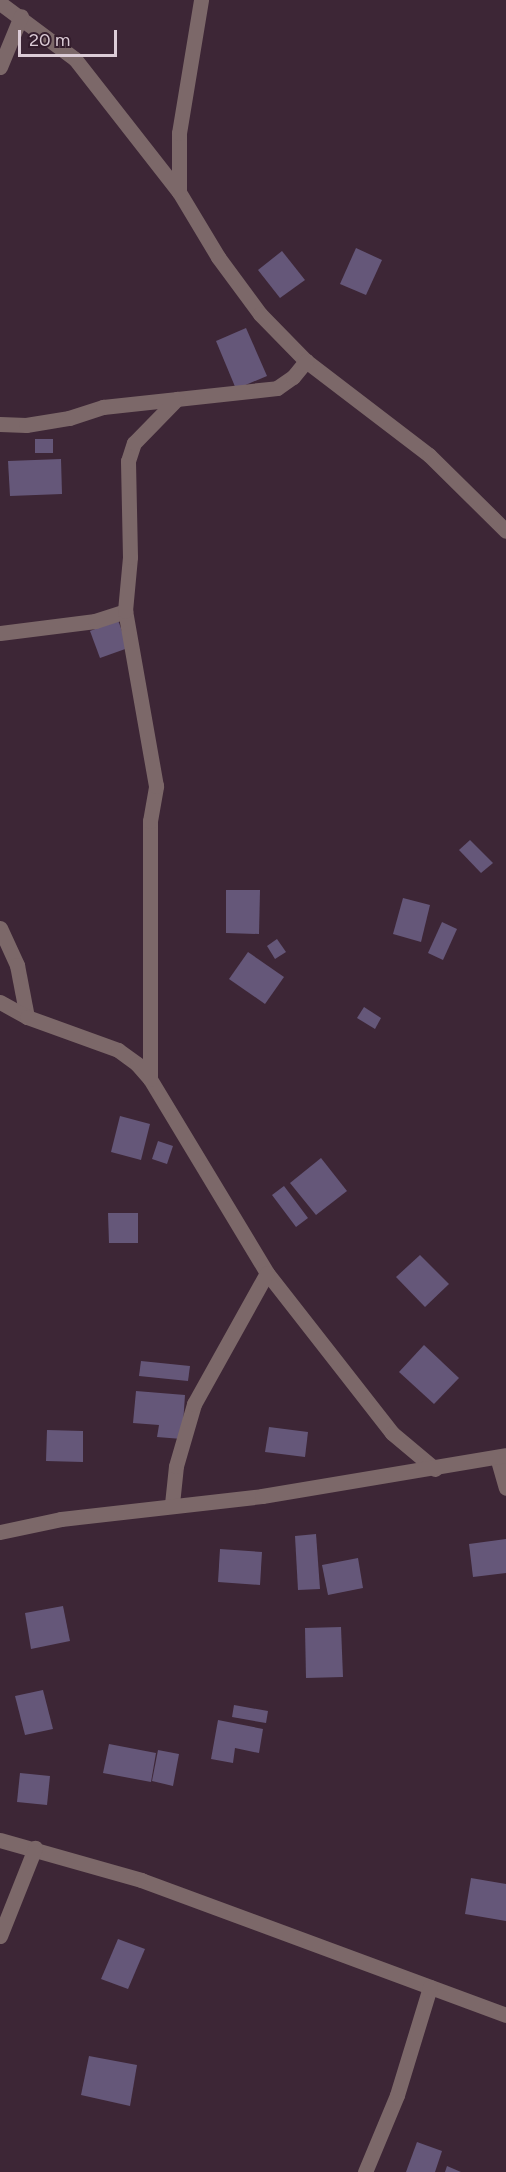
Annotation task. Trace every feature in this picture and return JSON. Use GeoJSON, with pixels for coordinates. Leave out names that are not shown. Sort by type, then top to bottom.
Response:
{"type":"FeatureCollection","features":[{"type":"Feature","properties":{"kind":"street"},"geometry":{"type":"LineString","coordinates":[[179,192],[179,133],[201,0]]}},
{"type":"Feature","properties":{"kind":"street"},"geometry":{"type":"LineString","coordinates":[[0,3],[21,16],[75,59],[179,192],[239,288],[306,361],[429,454],[506,531]]}},
{"type":"Feature","properties":{"kind":"street"},"geometry":{"type":"LineString","coordinates":[[0,67],[21,16]]}},
{"type":"Feature","properties":{"kind":"street"},"geometry":{"type":"LineString","coordinates":[[0,424],[26,425],[69,418],[103,407],[277,388],[293,377],[306,361]]}},
{"type":"Feature","properties":{"kind":"street"},"geometry":{"type":"LineString","coordinates":[[150,1079],[150,821],[156,786],[125,611],[130,557],[128,461],[134,443],[177,399]]}},
{"type":"Feature","properties":{"kind":"street"},"geometry":{"type":"LineString","coordinates":[[0,633],[94,621],[125,611]]}},
{"type":"Feature","properties":{"kind":"street"},"geometry":{"type":"LineString","coordinates":[[0,928],[17,965],[27,1017]]}},
{"type":"Feature","properties":{"kind":"street"},"geometry":{"type":"LineString","coordinates":[[0,1002],[27,1017],[118,1050],[150,1079],[267,1273],[392,1433],[435,1470]]}},
{"type":"Feature","properties":{"kind":"street"},"geometry":{"type":"LineString","coordinates":[[172,1504],[176,1466],[194,1404],[267,1273]]}},
{"type":"Feature","properties":{"kind":"street"},"geometry":{"type":"LineString","coordinates":[[0,1532],[61,1519],[172,1504],[261,1496],[435,1470],[501,1456],[506,1488]]}},
{"type":"Feature","properties":{"kind":"street"},"geometry":{"type":"LineString","coordinates":[[0,1840],[35,1848],[141,1880],[506,2015]]}},
{"type":"Feature","properties":{"kind":"street"},"geometry":{"type":"LineString","coordinates":[[0,1936],[35,1848]]}},
{"type":"Feature","properties":{"kind":"street"},"geometry":{"type":"LineString","coordinates":[[365,2172],[397,2095],[429,1987]]}},
{"type":"Feature","properties":{"kind":"building"},"geometry":{"type":"Polygon","coordinates":[[[356,248],[382,260],[366,295],[340,284],[356,248]]]}},
{"type":"Feature","properties":{"kind":"building"},"geometry":{"type":"Polygon","coordinates":[[[282,251],[305,280],[280,298],[258,270],[282,251]]]}},
{"type":"Feature","properties":{"kind":"building"},"geometry":{"type":"Polygon","coordinates":[[[246,328],[267,376],[236,389],[216,341],[246,328]]]}},
{"type":"Feature","properties":{"kind":"building"},"geometry":{"type":"Polygon","coordinates":[[[35,439],[53,439],[53,453],[35,453],[35,439]]]}},
{"type":"Feature","properties":{"kind":"building"},"geometry":{"type":"Polygon","coordinates":[[[61,459],[62,494],[10,496],[8,461],[61,459]]]}},
{"type":"Feature","properties":{"kind":"building"},"geometry":{"type":"Polygon","coordinates":[[[118,620],[128,648],[100,658],[90,631],[118,620]]]}},
{"type":"Feature","properties":{"kind":"building"},"geometry":{"type":"Polygon","coordinates":[[[470,840],[493,863],[481,873],[459,850],[470,840]]]}},
{"type":"Feature","properties":{"kind":"building"},"geometry":{"type":"Polygon","coordinates":[[[226,890],[260,890],[259,934],[226,933],[226,890]]]}},
{"type":"Feature","properties":{"kind":"building"},"geometry":{"type":"Polygon","coordinates":[[[403,898],[430,905],[421,942],[393,934],[403,898]]]}},
{"type":"Feature","properties":{"kind":"building"},"geometry":{"type":"Polygon","coordinates":[[[442,922],[457,929],[443,960],[428,953],[442,922]]]}},
{"type":"Feature","properties":{"kind":"building"},"geometry":{"type":"Polygon","coordinates":[[[277,939],[286,952],[275,959],[267,946],[277,939]]]}},
{"type":"Feature","properties":{"kind":"building"},"geometry":{"type":"Polygon","coordinates":[[[248,952],[284,977],[265,1004],[229,979],[248,952]]]}},
{"type":"Feature","properties":{"kind":"building"},"geometry":{"type":"Polygon","coordinates":[[[364,1007],[381,1018],[375,1029],[357,1018],[364,1007]]]}},
{"type":"Feature","properties":{"kind":"building"},"geometry":{"type":"Polygon","coordinates":[[[120,1116],[150,1124],[141,1160],[111,1152],[120,1116]]]}},
{"type":"Feature","properties":{"kind":"building"},"geometry":{"type":"Polygon","coordinates":[[[158,1141],[173,1146],[167,1164],[152,1159],[158,1141]]]}},
{"type":"Feature","properties":{"kind":"building"},"geometry":{"type":"Polygon","coordinates":[[[321,1158],[347,1191],[316,1215],[290,1183],[321,1158]]]}},
{"type":"Feature","properties":{"kind":"building"},"geometry":{"type":"Polygon","coordinates":[[[284,1186],[308,1218],[296,1227],[272,1195],[284,1186]]]}},
{"type":"Feature","properties":{"kind":"building"},"geometry":{"type":"Polygon","coordinates":[[[108,1213],[138,1213],[138,1243],[109,1243],[108,1213]]]}},
{"type":"Feature","properties":{"kind":"building"},"geometry":{"type":"Polygon","coordinates":[[[420,1255],[449,1284],[425,1307],[396,1277],[420,1255]]]}},
{"type":"Feature","properties":{"kind":"building"},"geometry":{"type":"Polygon","coordinates":[[[424,1345],[459,1378],[434,1404],[399,1372],[424,1345]]]}},
{"type":"Feature","properties":{"kind":"building"},"geometry":{"type":"Polygon","coordinates":[[[141,1361],[190,1366],[188,1381],[139,1376],[141,1361]]]}},
{"type":"Feature","properties":{"kind":"building"},"geometry":{"type":"Polygon","coordinates":[[[136,1391],[185,1395],[182,1439],[157,1437],[159,1425],[133,1423],[136,1391]]]}},
{"type":"Feature","properties":{"kind":"building"},"geometry":{"type":"Polygon","coordinates":[[[269,1427],[308,1432],[305,1457],[265,1452],[269,1427]]]}},
{"type":"Feature","properties":{"kind":"building"},"geometry":{"type":"Polygon","coordinates":[[[47,1430],[83,1431],[83,1462],[46,1461],[47,1430]]]}},
{"type":"Feature","properties":{"kind":"building"},"geometry":{"type":"Polygon","coordinates":[[[316,1534],[320,1589],[298,1590],[295,1536],[316,1534]]]}},
{"type":"Feature","properties":{"kind":"building"},"geometry":{"type":"Polygon","coordinates":[[[506,1539],[506,1573],[473,1577],[469,1544],[506,1539]]]}},
{"type":"Feature","properties":{"kind":"building"},"geometry":{"type":"Polygon","coordinates":[[[220,1549],[262,1552],[260,1585],[218,1582],[220,1549]]]}},
{"type":"Feature","properties":{"kind":"building"},"geometry":{"type":"Polygon","coordinates":[[[358,1558],[363,1588],[328,1595],[322,1565],[358,1558]]]}},
{"type":"Feature","properties":{"kind":"building"},"geometry":{"type":"Polygon","coordinates":[[[63,1606],[70,1641],[31,1649],[25,1613],[63,1606]]]}},
{"type":"Feature","properties":{"kind":"building"},"geometry":{"type":"Polygon","coordinates":[[[341,1627],[343,1677],[306,1678],[305,1628],[341,1627]]]}},
{"type":"Feature","properties":{"kind":"building"},"geometry":{"type":"Polygon","coordinates":[[[43,1690],[53,1729],[25,1735],[15,1696],[43,1690]]]}},
{"type":"Feature","properties":{"kind":"building"},"geometry":{"type":"Polygon","coordinates":[[[234,1705],[268,1711],[266,1723],[232,1717],[234,1705]]]}},
{"type":"Feature","properties":{"kind":"building"},"geometry":{"type":"Polygon","coordinates":[[[218,1720],[263,1729],[259,1753],[235,1748],[233,1763],[211,1759],[218,1720]]]}},
{"type":"Feature","properties":{"kind":"building"},"geometry":{"type":"Polygon","coordinates":[[[109,1744],[156,1753],[151,1782],[103,1773],[109,1744]]]}},
{"type":"Feature","properties":{"kind":"building"},"geometry":{"type":"Polygon","coordinates":[[[158,1750],[179,1754],[173,1786],[152,1781],[158,1750]]]}},
{"type":"Feature","properties":{"kind":"building"},"geometry":{"type":"Polygon","coordinates":[[[20,1773],[50,1776],[47,1805],[17,1802],[20,1773]]]}},
{"type":"Feature","properties":{"kind":"building"},"geometry":{"type":"Polygon","coordinates":[[[471,1878],[506,1884],[506,1921],[465,1914],[471,1878]]]}},
{"type":"Feature","properties":{"kind":"building"},"geometry":{"type":"Polygon","coordinates":[[[118,1939],[145,1949],[128,1989],[101,1979],[118,1939]]]}},
{"type":"Feature","properties":{"kind":"building"},"geometry":{"type":"Polygon","coordinates":[[[89,2056],[137,2065],[130,2106],[81,2095],[89,2056]]]}},
{"type":"Feature","properties":{"kind":"building"},"geometry":{"type":"Polygon","coordinates":[[[417,2142],[442,2151],[435,2172],[406,2172],[417,2142]]]}},
{"type":"Feature","properties":{"kind":"building"},"geometry":{"type":"Polygon","coordinates":[[[447,2166],[461,2172],[445,2172],[447,2166]]]}}]}
